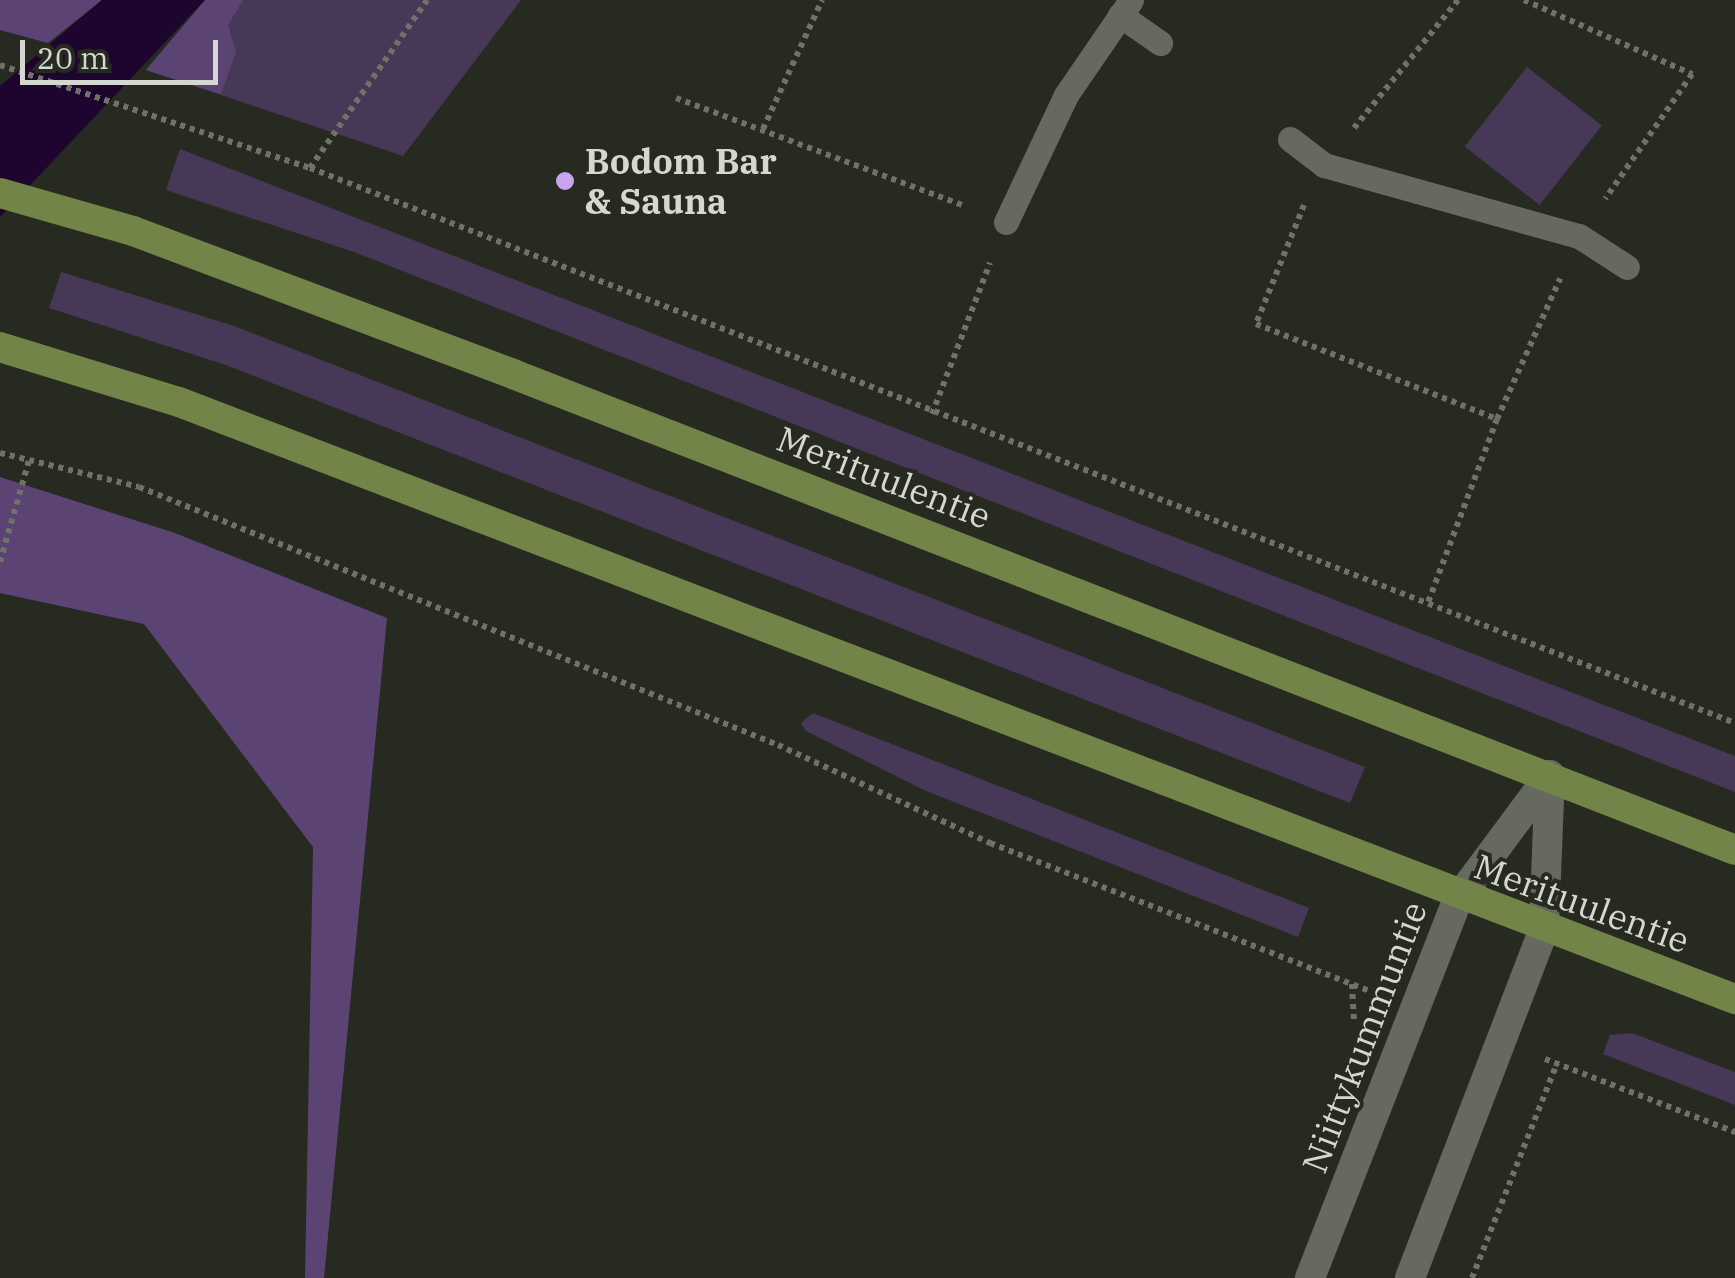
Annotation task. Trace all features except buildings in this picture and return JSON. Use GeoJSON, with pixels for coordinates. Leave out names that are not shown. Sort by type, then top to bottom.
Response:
{"type":"FeatureCollection","features":[{"type":"Feature","properties":{"kind":"main road","name":"Merituulentie"},"geometry":{"type":"LineString","coordinates":[[0,193],[133,231],[1550,775],[1735,850]]}},
{"type":"Feature","properties":{"kind":"main road","name":"Merituulentie"},"geometry":{"type":"LineString","coordinates":[[0,347],[179,402],[1458,898],[1735,999]]}},
{"type":"Feature","properties":{"kind":"street","name":"Niittykummuntie"},"geometry":{"type":"LineString","coordinates":[[1310,1278],[1458,898],[1550,775]]}},
{"type":"Feature","properties":{"kind":"street"},"geometry":{"type":"LineString","coordinates":[[1410,1278],[1544,929],[1550,775]]}},
{"type":"Feature","properties":{"kind":"lane"},"geometry":{"type":"LineString","coordinates":[[1006,222],[1041,140],[1125,7],[1160,43]]}},
{"type":"Feature","properties":{"kind":"lane"},"geometry":{"type":"LineString","coordinates":[[1290,140],[1324,165],[1579,236],[1626,267]]}},
{"type":"Feature","properties":{"kind":"path"},"geometry":{"type":"LineString","coordinates":[[310,168],[426,0]]}},
{"type":"Feature","properties":{"kind":"path"},"geometry":{"type":"LineString","coordinates":[[763,129],[822,0]]}},
{"type":"Feature","properties":{"kind":"path"},"geometry":{"type":"LineString","coordinates":[[1524,0],[1692,74]]}},
{"type":"Feature","properties":{"kind":"path"},"geometry":{"type":"LineString","coordinates":[[0,65],[310,168],[932,414],[1735,723]]}},
{"type":"Feature","properties":{"kind":"path"},"geometry":{"type":"LineString","coordinates":[[676,98],[1006,222],[932,414]]}},
{"type":"Feature","properties":{"kind":"path"},"geometry":{"type":"LineString","coordinates":[[1256,324],[1496,420],[1428,603]]}},
{"type":"Feature","properties":{"kind":"path"},"geometry":{"type":"LineString","coordinates":[[0,453],[138,487],[1352,984]]}},
{"type":"Feature","properties":{"kind":"path"},"geometry":{"type":"LineString","coordinates":[[0,562],[29,460]]}},
{"type":"Feature","properties":{"kind":"path"},"geometry":{"type":"LineString","coordinates":[[1472,1278],[1557,1063]]}},
{"type":"Feature","properties":{"kind":"shaded area"},"geometry":{"type":"Polygon","coordinates":[[[0,0],[102,0],[48,43],[0,30],[0,0]]]}},
{"type":"Feature","properties":{"kind":"shaded area"},"geometry":{"type":"Polygon","coordinates":[[[102,0],[205,0],[0,217],[0,86],[102,0]]]}},
{"type":"Feature","properties":{"kind":"shaded area"},"geometry":{"type":"Polygon","coordinates":[[[205,0],[521,0],[403,156],[146,70],[205,0]]]}},
{"type":"Feature","properties":{"kind":"shaded area"},"geometry":{"type":"Polygon","coordinates":[[[205,0],[243,0],[228,25],[236,52],[221,94],[146,70],[205,0]]]}},
{"type":"Feature","properties":{"kind":"shaded area"},"geometry":{"type":"Polygon","coordinates":[[[1527,67],[1602,125],[1540,205],[1465,147],[1527,67]]]}},
{"type":"Feature","properties":{"kind":"shaded area"},"geometry":{"type":"Polygon","coordinates":[[[180,149],[1735,756],[1735,792],[354,252],[166,190],[180,149]]]}},
{"type":"Feature","properties":{"kind":"shaded area"},"geometry":{"type":"Polygon","coordinates":[[[61,272],[237,327],[1365,767],[1350,803],[226,365],[49,308],[61,272]]]}},
{"type":"Feature","properties":{"kind":"shaded area"},"geometry":{"type":"Polygon","coordinates":[[[0,477],[175,533],[387,618],[324,1278],[305,1278],[313,847],[144,624],[0,593],[0,477]]]}},
{"type":"Feature","properties":{"kind":"shaded area"},"geometry":{"type":"Polygon","coordinates":[[[813,713],[1309,908],[1298,937],[926,791],[806,731],[801,723],[813,713]]]}},
{"type":"Feature","properties":{"kind":"shaded area"},"geometry":{"type":"Polygon","coordinates":[[[1632,1033],[1735,1072],[1735,1105],[1603,1054],[1610,1035],[1632,1033]]]}},
{"type":"Feature","properties":{"kind":"place","name":"Bodom Bar & Sauna"},"geometry":{"type":"Point","coordinates":[565,181]}}]}
